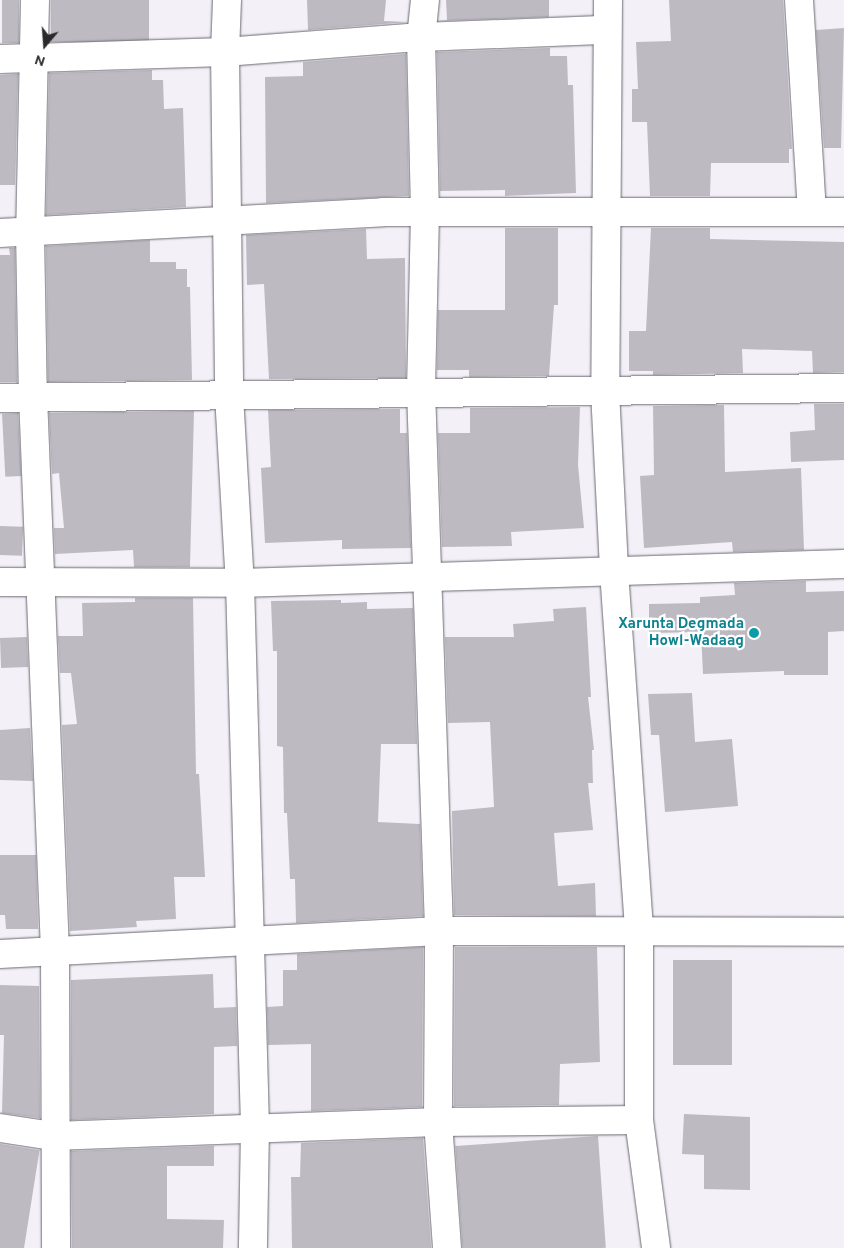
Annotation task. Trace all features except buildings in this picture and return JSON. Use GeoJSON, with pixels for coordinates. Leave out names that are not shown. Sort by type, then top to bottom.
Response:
{"type":"FeatureCollection","features":[{"type":"Feature","properties":{"kind":"street"},"geometry":{"type":"LineString","coordinates":[[35,0],[30,232],[33,396],[56,952],[53,1136],[56,1248]]}},
{"type":"Feature","properties":{"kind":"street"},"geometry":{"type":"LineString","coordinates":[[227,0],[225,52],[229,395],[240,583],[248,940],[255,1128],[253,1248]]}},
{"type":"Feature","properties":{"kind":"street"},"geometry":{"type":"LineString","coordinates":[[425,0],[421,38],[425,213],[421,390],[430,575],[439,931],[438,1122],[447,1248]]}},
{"type":"Feature","properties":{"kind":"street"},"geometry":{"type":"LineString","coordinates":[[608,0],[605,391],[614,571],[639,932],[639,1120],[656,1248]]}},
{"type":"Feature","properties":{"kind":"street"},"geometry":{"type":"LineString","coordinates":[[799,0],[812,212]]}},
{"type":"Feature","properties":{"kind":"street"},"geometry":{"type":"LineString","coordinates":[[0,59],[225,52],[421,38],[607,30]]}},
{"type":"Feature","properties":{"kind":"street"},"geometry":{"type":"LineString","coordinates":[[0,233],[227,223],[383,212],[844,212]]}},
{"type":"Feature","properties":{"kind":"street"},"geometry":{"type":"LineString","coordinates":[[0,398],[421,390],[605,391],[844,388]]}},
{"type":"Feature","properties":{"kind":"street"},"geometry":{"type":"LineString","coordinates":[[0,582],[240,583],[430,575],[844,564]]}},
{"type":"Feature","properties":{"kind":"street"},"geometry":{"type":"LineString","coordinates":[[0,954],[439,931],[844,932]]}},
{"type":"Feature","properties":{"kind":"street"},"geometry":{"type":"LineString","coordinates":[[0,1128],[53,1136],[438,1122],[639,1120]]}},
{"type":"Feature","properties":{"kind":"place","name":"Xarunta Degmada Howl-Wadaag"},"geometry":{"type":"Point","coordinates":[754,633]}}]}
